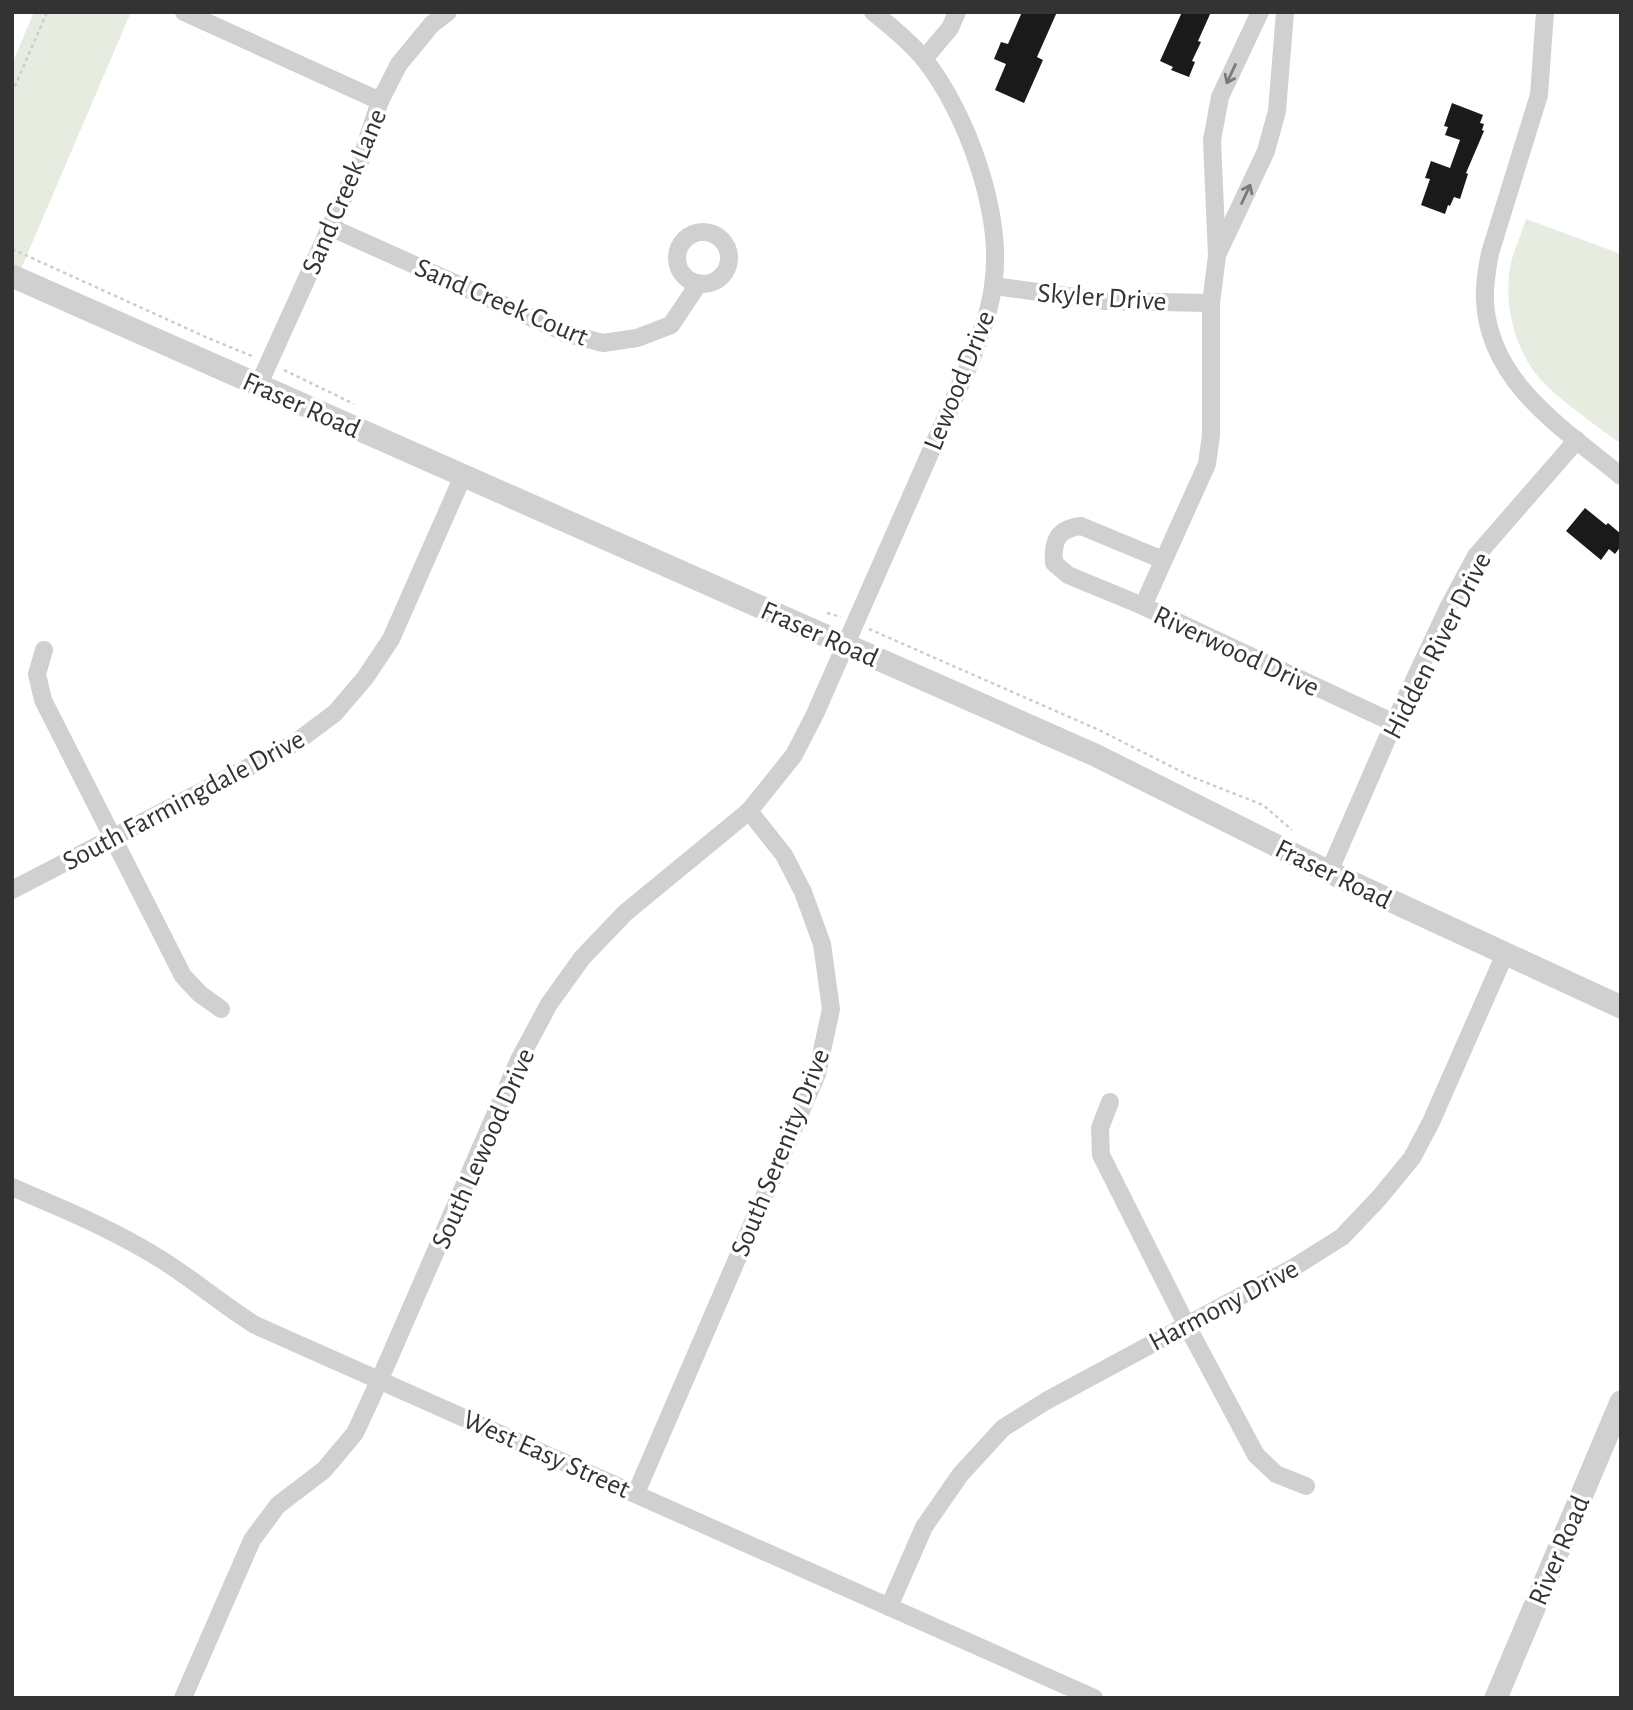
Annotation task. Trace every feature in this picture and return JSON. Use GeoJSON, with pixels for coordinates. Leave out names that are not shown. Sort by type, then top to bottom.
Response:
{"type":"FeatureCollection","features":[{"type":"Feature","properties":{"kind":"street"},"geometry":{"type":"LineString","coordinates":[[184,12],[380,101]]}},
{"type":"Feature","properties":{"kind":"street","name":"Sand Creek Lane"},"geometry":{"type":"LineString","coordinates":[[258,384],[361,159],[380,101],[399,64],[432,24],[448,12]]}},
{"type":"Feature","properties":{"kind":"street","name":"Lewood Drive"},"geometry":{"type":"LineString","coordinates":[[846,644],[972,358],[993,286],[995,241],[985,186],[970,141],[949,98],[924,59],[873,12]]}},
{"type":"Feature","properties":{"kind":"street"},"geometry":{"type":"LineString","coordinates":[[924,59],[950,28],[957,12]]}},
{"type":"Feature","properties":{"kind":"street","name":"Riverwood Drive"},"geometry":{"type":"LineString","coordinates":[[1260,12],[1220,97],[1212,140],[1217,256],[1211,303],[1211,435],[1207,464],[1143,606],[1394,723]]}},
{"type":"Feature","properties":{"kind":"street","name":"Riverwood Drive"},"geometry":{"type":"LineString","coordinates":[[1217,256],[1266,151],[1277,111],[1285,12]]}},
{"type":"Feature","properties":{"kind":"street"},"geometry":{"type":"LineString","coordinates":[[1545,12],[1539,96],[1490,253],[1485,303],[1491,335],[1514,381],[1531,401],[1621,476]]}},
{"type":"Feature","properties":{"kind":"street","name":"Sand Creek Court"},"geometry":{"type":"LineString","coordinates":[[330,227],[568,334],[603,343],[637,338],[671,325],[699,284]]}},
{"type":"Feature","properties":{"kind":"street","name":"Fraser Road"},"geometry":{"type":"LineString","coordinates":[[12,276],[1095,755],[1329,872],[1621,1007]]}},
{"type":"Feature","properties":{"kind":"street","name":"Skyler Drive"},"geometry":{"type":"LineString","coordinates":[[993,286],[1105,301],[1211,303]]}},
{"type":"Feature","properties":{"kind":"street","name":"Hidden River Drive"},"geometry":{"type":"LineString","coordinates":[[1329,872],[1394,723],[1448,608],[1476,556],[1577,440]]}},
{"type":"Feature","properties":{"kind":"street","name":"South Farmingdale Drive"},"geometry":{"type":"LineString","coordinates":[[12,890],[295,743],[335,713],[365,678],[391,639],[463,476]]}},
{"type":"Feature","properties":{"kind":"street"},"geometry":{"type":"LineString","coordinates":[[1143,606],[1068,575],[1054,563],[1053,548],[1059,535],[1069,528],[1081,526],[1163,560]]}},
{"type":"Feature","properties":{"kind":"street","name":"South Lewood Drive"},"geometry":{"type":"LineString","coordinates":[[183,1698],[252,1540],[278,1505],[324,1469],[355,1433],[519,1060],[549,1004],[582,958],[625,913],[750,811],[794,755],[846,644]]}},
{"type":"Feature","properties":{"kind":"street"},"geometry":{"type":"LineString","coordinates":[[44,650],[37,674],[43,701],[183,976],[200,994],[221,1009]]}},
{"type":"Feature","properties":{"kind":"street","name":"South Serenity Drive"},"geometry":{"type":"LineString","coordinates":[[636,1493],[817,1073],[831,1009],[822,944],[803,892],[785,855],[750,811]]}},
{"type":"Feature","properties":{"kind":"street","name":"Harmony Drive"},"geometry":{"type":"LineString","coordinates":[[889,1607],[924,1527],[960,1475],[1003,1428],[1046,1401],[1291,1269],[1342,1237],[1380,1198],[1412,1158],[1431,1122],[1505,954]]}},
{"type":"Feature","properties":{"kind":"street"},"geometry":{"type":"LineString","coordinates":[[1110,1102],[1100,1128],[1101,1155],[1186,1324],[1256,1455],[1276,1474],[1306,1486]]}},
{"type":"Feature","properties":{"kind":"street","name":"West Easy Street"},"geometry":{"type":"LineString","coordinates":[[12,1187],[103,1227],[163,1260],[255,1325],[1094,1698]]}},
{"type":"Feature","properties":{"kind":"street","name":"River Road"},"geometry":{"type":"LineString","coordinates":[[1496,1698],[1621,1402]]}},
{"type":"Feature","properties":{"kind":"path"},"geometry":{"type":"LineString","coordinates":[[12,93],[47,12]]}},
{"type":"Feature","properties":{"kind":"shaded area"},"geometry":{"type":"Polygon","coordinates":[[[34,12],[131,12],[12,290],[12,64],[34,12]]]}},
{"type":"Feature","properties":{"kind":"shaded area"},"geometry":{"type":"Polygon","coordinates":[[[1526,219],[1621,254],[1621,444],[1549,388],[1527,361],[1519,345],[1508,293],[1512,259],[1526,219]]]}},
{"type":"Feature","properties":{"kind":"building"},"geometry":{"type":"Polygon","coordinates":[[[1022,12],[1057,12],[1037,57],[1043,60],[1024,103],[995,90],[1006,64],[994,59],[1001,42],[1008,44],[1022,12]]]}},
{"type":"Feature","properties":{"kind":"building"},"geometry":{"type":"Polygon","coordinates":[[[1182,12],[1211,12],[1198,41],[1201,42],[1192,61],[1195,62],[1189,77],[1171,70],[1173,67],[1160,61],[1182,12]]]}},
{"type":"Feature","properties":{"kind":"building"},"geometry":{"type":"Polygon","coordinates":[[[1452,103],[1483,115],[1480,123],[1484,124],[1484,131],[1466,173],[1468,174],[1460,199],[1454,197],[1445,214],[1421,205],[1430,179],[1425,178],[1431,161],[1450,168],[1460,140],[1445,135],[1448,127],[1444,126],[1452,103]]]}},
{"type":"Feature","properties":{"kind":"building"},"geometry":{"type":"Polygon","coordinates":[[[1585,508],[1621,534],[1621,546],[1615,554],[1609,549],[1601,560],[1566,531],[1585,508]]]}}]}
